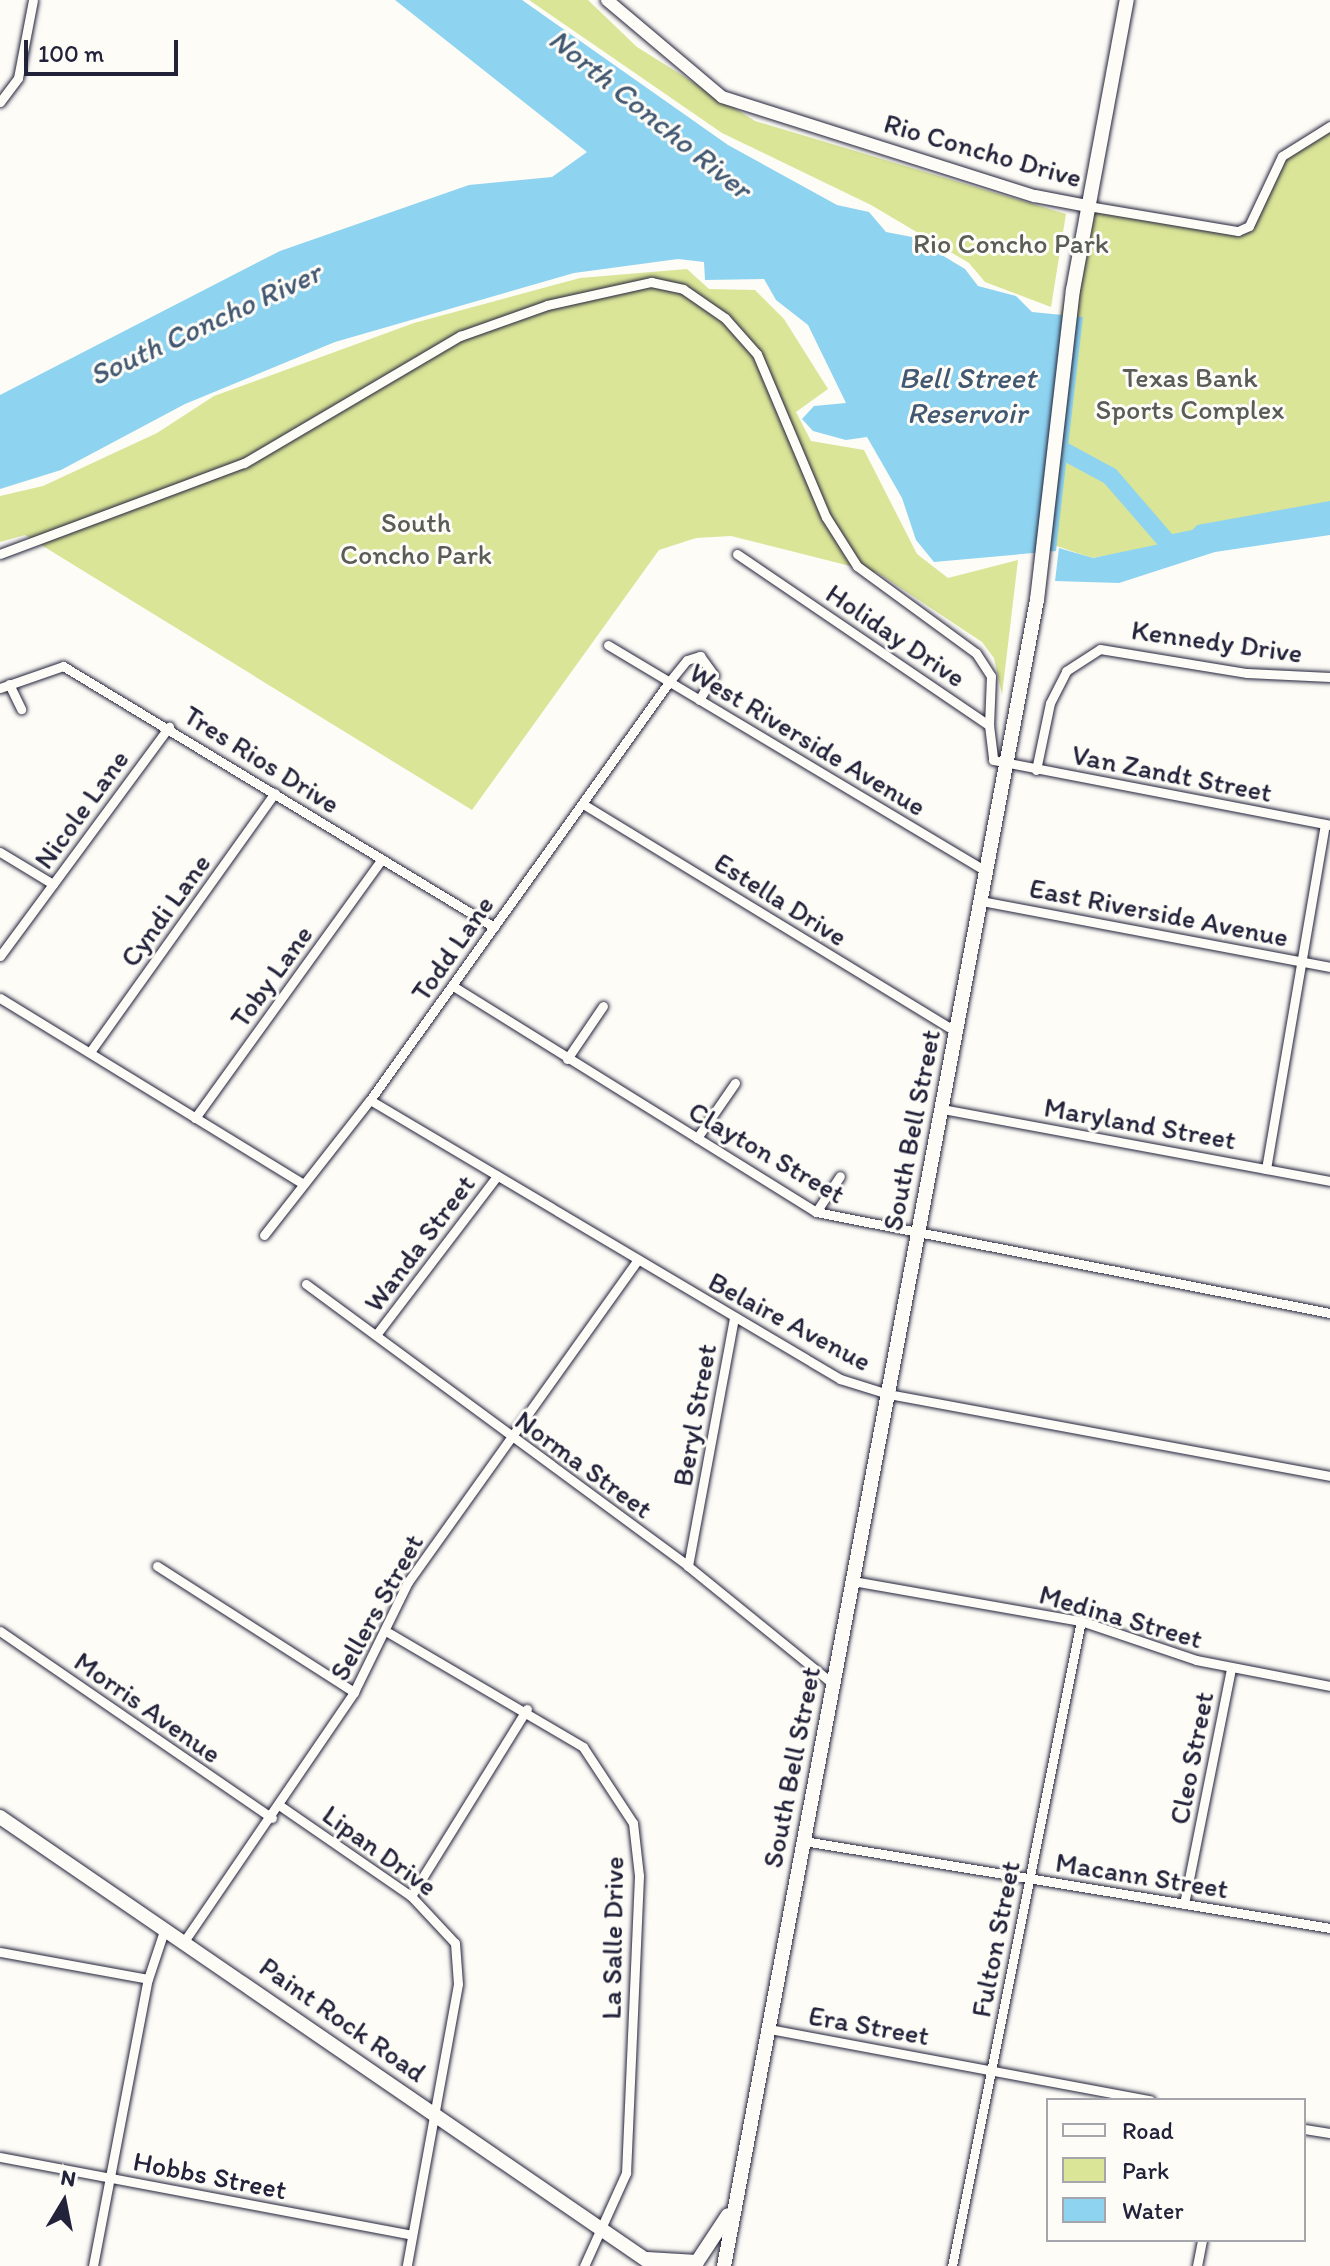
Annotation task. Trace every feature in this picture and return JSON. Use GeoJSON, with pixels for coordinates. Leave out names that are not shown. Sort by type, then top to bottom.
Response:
{"type":"FeatureCollection","features":[{"type":"Feature","properties":{"kind":"main road","name":"South Bell Street"},"geometry":{"type":"LineString","coordinates":[[724,2266],[1037,600],[1073,290],[1127,0]]}},
{"type":"Feature","properties":{"kind":"main road","name":"Paint Rock Road"},"geometry":{"type":"LineString","coordinates":[[0,1817],[185,1940],[649,2263]]}},
{"type":"Feature","properties":{"kind":"main road"},"geometry":{"type":"LineString","coordinates":[[649,2263],[697,2262],[736,2197]]}},
{"type":"Feature","properties":{"kind":"street"},"geometry":{"type":"LineString","coordinates":[[0,102],[18,78],[33,0]]}},
{"type":"Feature","properties":{"kind":"street","name":"Rio Concho Drive"},"geometry":{"type":"LineString","coordinates":[[607,0],[722,97],[1035,196],[1088,206],[1238,231],[1249,226],[1282,156],[1330,126]]}},
{"type":"Feature","properties":{"kind":"street"},"geometry":{"type":"LineString","coordinates":[[0,554],[244,463],[460,336],[547,305],[651,282],[683,289],[725,318],[757,354],[826,517],[857,566],[976,653],[991,676],[989,725],[993,760],[1006,766]]}},
{"type":"Feature","properties":{"kind":"street","name":"Holiday Drive"},"geometry":{"type":"LineString","coordinates":[[737,554],[989,725]]}},
{"type":"Feature","properties":{"kind":"street","name":"West Riverside Avenue"},"geometry":{"type":"LineString","coordinates":[[608,645],[986,871]]}},
{"type":"Feature","properties":{"kind":"street","name":"Kennedy Drive"},"geometry":{"type":"LineString","coordinates":[[1036,770],[1050,703],[1066,671],[1100,649],[1247,673],[1330,677]]}},
{"type":"Feature","properties":{"kind":"street","name":"Todd Lane"},"geometry":{"type":"LineString","coordinates":[[264,1235],[370,1100],[669,682],[687,660],[700,656],[714,675],[699,700]]}},
{"type":"Feature","properties":{"kind":"street","name":"Tres Rios Drive"},"geometry":{"type":"LineString","coordinates":[[4,686],[63,666],[169,727],[494,927]]}},
{"type":"Feature","properties":{"kind":"street"},"geometry":{"type":"LineString","coordinates":[[4,686],[21,709]]}},
{"type":"Feature","properties":{"kind":"street","name":"Nicole Lane"},"geometry":{"type":"LineString","coordinates":[[0,956],[169,727]]}},
{"type":"Feature","properties":{"kind":"street","name":"Van Zandt Street"},"geometry":{"type":"LineString","coordinates":[[1006,766],[1328,825]]}},
{"type":"Feature","properties":{"kind":"street","name":"Cyndi Lane"},"geometry":{"type":"LineString","coordinates":[[90,1052],[275,793]]}},
{"type":"Feature","properties":{"kind":"street","name":"Estella Drive"},"geometry":{"type":"LineString","coordinates":[[583,804],[956,1032]]}},
{"type":"Feature","properties":{"kind":"street"},"geometry":{"type":"LineString","coordinates":[[1266,1169],[1328,825]]}},
{"type":"Feature","properties":{"kind":"street"},"geometry":{"type":"LineString","coordinates":[[0,852],[53,884]]}},
{"type":"Feature","properties":{"kind":"street","name":"Toby Lane"},"geometry":{"type":"LineString","coordinates":[[195,1118],[382,859]]}},
{"type":"Feature","properties":{"kind":"street","name":"East Riverside Avenue"},"geometry":{"type":"LineString","coordinates":[[981,901],[1330,967]]}},
{"type":"Feature","properties":{"kind":"street","name":"Clayton Street"},"geometry":{"type":"LineString","coordinates":[[453,986],[816,1212],[917,1238],[1330,1313]]}},
{"type":"Feature","properties":{"kind":"street"},"geometry":{"type":"LineString","coordinates":[[0,998],[302,1183]]}},
{"type":"Feature","properties":{"kind":"street"},"geometry":{"type":"LineString","coordinates":[[567,1059],[603,1006]]}},
{"type":"Feature","properties":{"kind":"street"},"geometry":{"type":"LineString","coordinates":[[697,1138],[735,1083]]}},
{"type":"Feature","properties":{"kind":"street","name":"Belaire Avenue"},"geometry":{"type":"LineString","coordinates":[[370,1100],[840,1379],[888,1394],[1330,1476]]}},
{"type":"Feature","properties":{"kind":"street","name":"Maryland Street"},"geometry":{"type":"LineString","coordinates":[[942,1109],[1330,1181]]}},
{"type":"Feature","properties":{"kind":"street","name":"Wanda Street"},"geometry":{"type":"LineString","coordinates":[[376,1335],[497,1176]]}},
{"type":"Feature","properties":{"kind":"street"},"geometry":{"type":"LineString","coordinates":[[816,1212],[840,1176]]}},
{"type":"Feature","properties":{"kind":"street","name":"Sellers Street"},"geometry":{"type":"LineString","coordinates":[[185,1940],[272,1818],[354,1692],[389,1633],[408,1582],[638,1260]]}},
{"type":"Feature","properties":{"kind":"street","name":"Norma Street"},"geometry":{"type":"LineString","coordinates":[[306,1284],[509,1438],[688,1566],[833,1684]]}},
{"type":"Feature","properties":{"kind":"street","name":"Beryl Street"},"geometry":{"type":"LineString","coordinates":[[688,1566],[734,1318]]}},
{"type":"Feature","properties":{"kind":"street"},"geometry":{"type":"LineString","coordinates":[[157,1566],[354,1692]]}},
{"type":"Feature","properties":{"kind":"street","name":"Medina Street"},"geometry":{"type":"LineString","coordinates":[[853,1581],[1081,1621],[1231,1669],[1330,1686]]}},
{"type":"Feature","properties":{"kind":"street","name":"Fulton Street"},"geometry":{"type":"LineString","coordinates":[[952,2266],[1081,1621]]}},
{"type":"Feature","properties":{"kind":"street","name":"Morris Avenue"},"geometry":{"type":"LineString","coordinates":[[0,1631],[272,1818]]}},
{"type":"Feature","properties":{"kind":"street","name":"La Salle Drive"},"geometry":{"type":"LineString","coordinates":[[389,1633],[527,1709],[583,1747],[633,1823],[639,1876],[626,2173],[584,2266]]}},
{"type":"Feature","properties":{"kind":"street","name":"Cleo Street"},"geometry":{"type":"LineString","coordinates":[[1184,1904],[1231,1669]]}},
{"type":"Feature","properties":{"kind":"street"},"geometry":{"type":"LineString","coordinates":[[411,1896],[527,1709]]}},
{"type":"Feature","properties":{"kind":"street","name":"Lipan Drive"},"geometry":{"type":"LineString","coordinates":[[279,1805],[411,1896],[455,1943],[458,1984],[430,2113],[407,2266]]}},
{"type":"Feature","properties":{"kind":"street","name":"Macann Street"},"geometry":{"type":"LineString","coordinates":[[804,1841],[1330,1928]]}},
{"type":"Feature","properties":{"kind":"street"},"geometry":{"type":"LineString","coordinates":[[93,2266],[148,1979],[165,1928]]}},
{"type":"Feature","properties":{"kind":"street"},"geometry":{"type":"LineString","coordinates":[[0,1952],[148,1979]]}},
{"type":"Feature","properties":{"kind":"street","name":"Era Street"},"geometry":{"type":"LineString","coordinates":[[769,2029],[1140,2098]]}},
{"type":"Feature","properties":{"kind":"street"},"geometry":{"type":"LineString","coordinates":[[1306,2129],[1330,2133]]}},
{"type":"Feature","properties":{"kind":"street","name":"Hobbs Street"},"geometry":{"type":"LineString","coordinates":[[0,2157],[412,2235]]}},
{"type":"Feature","properties":{"kind":"street"},"geometry":{"type":"LineString","coordinates":[[1197,2266],[1202,2242]]}},
{"type":"Feature","properties":{"kind":"green space","name":"Rio Concho Park"},"geometry":{"type":"Polygon","coordinates":[[[529,0],[588,0],[637,47],[755,121],[1066,214],[1051,307],[985,282],[969,263],[871,205],[722,133],[529,0]]]}},
{"type":"Feature","properties":{"kind":"green space","name":"Texas Bank Sports Complex"},"geometry":{"type":"Polygon","coordinates":[[[1330,126],[1330,517],[1092,558],[1030,537],[1057,329],[1088,206],[1218,231],[1249,226],[1282,156],[1330,126]]]}},
{"type":"Feature","properties":{"kind":"green space","name":"South Concho Park"},"geometry":{"type":"Polygon","coordinates":[[[687,269],[709,289],[755,290],[784,319],[828,389],[796,412],[811,441],[864,450],[917,554],[948,578],[1018,560],[1002,695],[994,658],[982,642],[878,573],[731,536],[696,538],[659,550],[472,810],[25,535],[0,542],[0,496],[43,486],[157,433],[214,396],[414,323],[580,278],[687,269]]]}},
{"type":"Feature","properties":{"kind":"water"},"geometry":{"type":"Polygon","coordinates":[[[395,0],[522,0],[728,145],[837,205],[869,212],[886,232],[912,237],[965,269],[978,286],[1016,296],[1032,312],[1083,317],[1056,551],[934,562],[916,540],[902,498],[867,437],[846,440],[813,431],[802,419],[814,406],[846,403],[808,325],[776,300],[764,279],[705,280],[704,262],[678,259],[574,273],[335,342],[185,404],[61,470],[0,489],[0,395],[280,251],[469,185],[552,177],[587,152],[395,0]]]}},
{"type":"Feature","properties":{"kind":"water"},"geometry":{"type":"Polygon","coordinates":[[[1330,501],[1330,535],[1215,552],[1119,583],[1055,581],[1059,548],[1093,558],[1184,539],[1197,525],[1330,501]]]}},
{"type":"Feature","properties":{"kind":"waterway","name":"Bell Street Reservoir"},"geometry":{"type":"LineString","coordinates":[[1045,441],[1110,476],[1169,544],[1192,539]]}},
{"type":"Feature","properties":{"kind":"water label","name":"North Concho River"},"geometry":{"type":"Point","coordinates":[650,114]}},
{"type":"Feature","properties":{"kind":"water label","name":"South Concho River"},"geometry":{"type":"Point","coordinates":[205,324]}}]}
